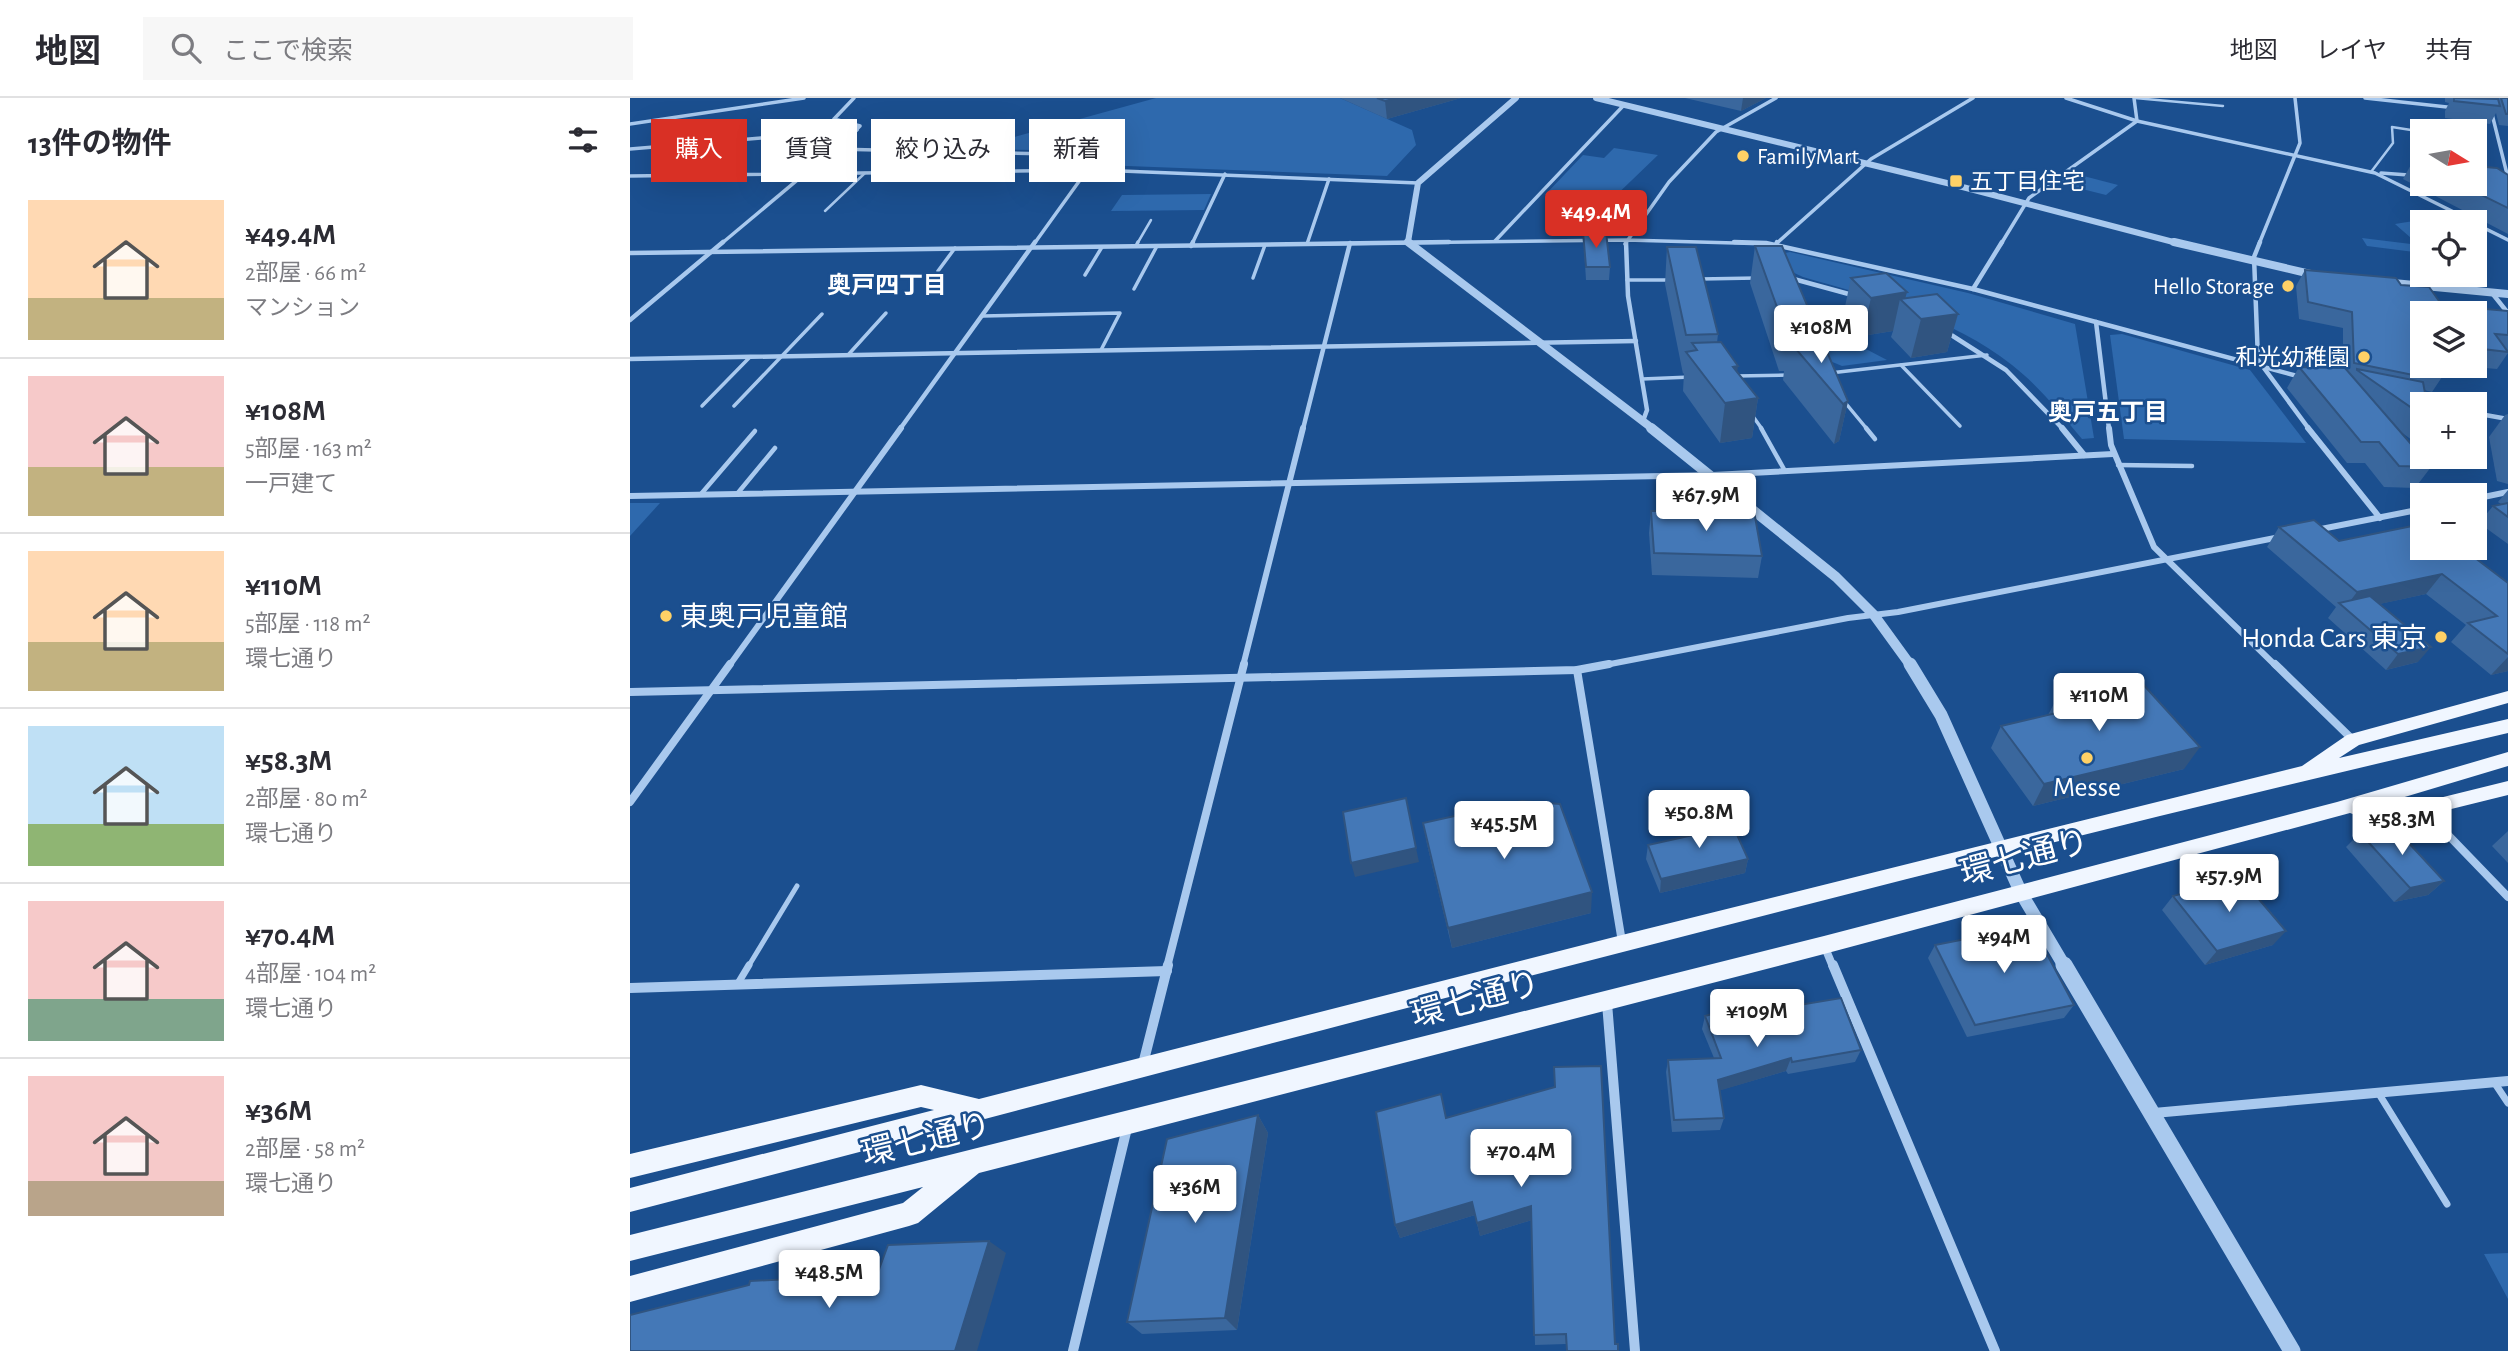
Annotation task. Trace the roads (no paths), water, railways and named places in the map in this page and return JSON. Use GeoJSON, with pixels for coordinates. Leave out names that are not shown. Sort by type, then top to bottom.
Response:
{"type":"FeatureCollection","features":[{"type":"Feature","properties":{"kind":"main road","name":"環七通り"},"geometry":{"type":"LineString","coordinates":[[2299,774],[2353,740],[2508,697]]}},
{"type":"Feature","properties":{"kind":"main road","name":"環七通り"},"geometry":{"type":"LineString","coordinates":[[641,1197],[1143,1065],[1622,944],[2001,851],[2299,774],[2500,728]]}},
{"type":"Feature","properties":{"kind":"main road","name":"環七通り"},"geometry":{"type":"LineString","coordinates":[[634,1246],[1128,1124],[1824,945],[2337,809],[2508,759]]}},
{"type":"Feature","properties":{"kind":"main road","name":"環七通り"},"geometry":{"type":"LineString","coordinates":[[2337,809],[2423,809],[2508,788]]}},
{"type":"Feature","properties":{"kind":"main road"},"geometry":{"type":"LineString","coordinates":[[630,1166],[921,1096],[979,1109]]}},
{"type":"Feature","properties":{"kind":"main road"},"geometry":{"type":"LineString","coordinates":[[630,1289],[909,1214],[976,1162]]}},
{"type":"Feature","properties":{"kind":"street"},"geometry":{"type":"LineString","coordinates":[[630,124],[804,98]]}},
{"type":"Feature","properties":{"kind":"street"},"geometry":{"type":"LineString","coordinates":[[834,119],[854,98]]}},
{"type":"Feature","properties":{"kind":"street"},"geometry":{"type":"LineString","coordinates":[[1408,242],[1418,183],[1516,98]]}},
{"type":"Feature","properties":{"kind":"street"},"geometry":{"type":"LineString","coordinates":[[1596,98],[1866,163],[2253,263],[2335,277]]}},
{"type":"Feature","properties":{"kind":"street"},"geometry":{"type":"LineString","coordinates":[[1643,421],[1647,410],[1627,281],[1623,248],[1626,240],[1669,182],[1722,128],[1776,98]]}},
{"type":"Feature","properties":{"kind":"street"},"geometry":{"type":"LineString","coordinates":[[1771,253],[1776,245],[1866,163],[1973,98]]}},
{"type":"Feature","properties":{"kind":"street"},"geometry":{"type":"LineString","coordinates":[[2066,98],[2137,121],[2373,172],[2410,175]]}},
{"type":"Feature","properties":{"kind":"street"},"geometry":{"type":"LineString","coordinates":[[2134,98],[2137,121]]}},
{"type":"Feature","properties":{"kind":"street"},"geometry":{"type":"LineString","coordinates":[[2295,98],[2300,143],[2253,263],[2258,360],[2380,518]]}},
{"type":"Feature","properties":{"kind":"street"},"geometry":{"type":"LineString","coordinates":[[2365,98],[2466,109]]}},
{"type":"Feature","properties":{"kind":"street"},"geometry":{"type":"LineString","coordinates":[[2488,98],[2508,178]]}},
{"type":"Feature","properties":{"kind":"street"},"geometry":{"type":"LineString","coordinates":[[1495,241],[1624,105]]}},
{"type":"Feature","properties":{"kind":"street"},"geometry":{"type":"LineString","coordinates":[[2479,111],[2492,112]]}},
{"type":"Feature","properties":{"kind":"street"},"geometry":{"type":"LineString","coordinates":[[1973,289],[2025,203],[2137,121]]}},
{"type":"Feature","properties":{"kind":"street"},"geometry":{"type":"LineString","coordinates":[[857,125],[860,126],[857,130]]}},
{"type":"Feature","properties":{"kind":"street"},"geometry":{"type":"LineString","coordinates":[[630,149],[761,138]]}},
{"type":"Feature","properties":{"kind":"street"},"geometry":{"type":"LineString","coordinates":[[1125,171],[1418,183]]}},
{"type":"Feature","properties":{"kind":"street"},"geometry":{"type":"LineString","coordinates":[[2373,172],[2450,210]]}},
{"type":"Feature","properties":{"kind":"street"},"geometry":{"type":"LineString","coordinates":[[857,173],[871,173]]}},
{"type":"Feature","properties":{"kind":"street"},"geometry":{"type":"LineString","coordinates":[[630,176],[761,174]]}},
{"type":"Feature","properties":{"kind":"street"},"geometry":{"type":"LineString","coordinates":[[1191,246],[1225,174]]}},
{"type":"Feature","properties":{"kind":"street"},"geometry":{"type":"LineString","coordinates":[[1307,244],[1329,179]]}},
{"type":"Feature","properties":{"kind":"street"},"geometry":{"type":"LineString","coordinates":[[630,320],[794,182]]}},
{"type":"Feature","properties":{"kind":"street"},"geometry":{"type":"LineString","coordinates":[[630,802],[983,316],[1077,182]]}},
{"type":"Feature","properties":{"kind":"street"},"geometry":{"type":"LineString","coordinates":[[2487,229],[2508,240]]}},
{"type":"Feature","properties":{"kind":"street"},"geometry":{"type":"LineString","coordinates":[[630,253],[1694,239],[1776,245],[1973,289],[2307,378]]}},
{"type":"Feature","properties":{"kind":"street"},"geometry":{"type":"LineString","coordinates":[[1408,242],[1713,475],[1836,577],[1874,615],[1904,654],[1941,715],[2021,893],[2154,1113],[2292,1351]]}},
{"type":"Feature","properties":{"kind":"street"},"geometry":{"type":"LineString","coordinates":[[1143,1065],[1350,243]]}},
{"type":"Feature","properties":{"kind":"street"},"geometry":{"type":"LineString","coordinates":[[1788,276],[1861,297]]}},
{"type":"Feature","properties":{"kind":"street"},"geometry":{"type":"LineString","coordinates":[[2376,281],[2508,295]]}},
{"type":"Feature","properties":{"kind":"street"},"geometry":{"type":"LineString","coordinates":[[2492,293],[2508,313]]}},
{"type":"Feature","properties":{"kind":"street"},"geometry":{"type":"LineString","coordinates":[[2096,322],[2113,454],[2154,547],[2353,740]]}},
{"type":"Feature","properties":{"kind":"street"},"geometry":{"type":"LineString","coordinates":[[1941,329],[1987,355],[2027,386],[2084,455]]}},
{"type":"Feature","properties":{"kind":"street"},"geometry":{"type":"LineString","coordinates":[[630,359],[1636,341]]}},
{"type":"Feature","properties":{"kind":"street"},"geometry":{"type":"LineString","coordinates":[[2487,415],[2508,419]]}},
{"type":"Feature","properties":{"kind":"street"},"geometry":{"type":"LineString","coordinates":[[630,496],[1713,475],[2113,454]]}},
{"type":"Feature","properties":{"kind":"street"},"geometry":{"type":"LineString","coordinates":[[2487,496],[2508,492]]}},
{"type":"Feature","properties":{"kind":"street"},"geometry":{"type":"LineString","coordinates":[[2313,531],[2410,512]]}},
{"type":"Feature","properties":{"kind":"street"},"geometry":{"type":"LineString","coordinates":[[630,692],[1577,670],[2286,536]]}},
{"type":"Feature","properties":{"kind":"street"},"geometry":{"type":"LineString","coordinates":[[1577,670],[1622,944]]}},
{"type":"Feature","properties":{"kind":"street"},"geometry":{"type":"LineString","coordinates":[[2423,809],[2508,897]]}},
{"type":"Feature","properties":{"kind":"street"},"geometry":{"type":"LineString","coordinates":[[1824,945],[1995,1351]]}},
{"type":"Feature","properties":{"kind":"street"},"geometry":{"type":"LineString","coordinates":[[630,988],[1167,971]]}},
{"type":"Feature","properties":{"kind":"street"},"geometry":{"type":"LineString","coordinates":[[1606,1000],[1635,1351]]}},
{"type":"Feature","properties":{"kind":"street"},"geometry":{"type":"LineString","coordinates":[[2154,1113],[2508,1081]]}},
{"type":"Feature","properties":{"kind":"street"},"geometry":{"type":"LineString","coordinates":[[1073,1351],[1128,1124]]}},
{"type":"Feature","properties":{"kind":"lane"},"geometry":{"type":"LineString","coordinates":[[753,98],[755,105]]}},
{"type":"Feature","properties":{"kind":"lane"},"geometry":{"type":"LineString","coordinates":[[2134,98],[2223,106]]}},
{"type":"Feature","properties":{"kind":"lane"},"geometry":{"type":"LineString","coordinates":[[2373,172],[2393,143],[2392,127],[2410,130]]}},
{"type":"Feature","properties":{"kind":"lane"},"geometry":{"type":"LineString","coordinates":[[825,211],[865,173]]}},
{"type":"Feature","properties":{"kind":"lane"},"geometry":{"type":"LineString","coordinates":[[1136,246],[1151,220]]}},
{"type":"Feature","properties":{"kind":"lane"},"geometry":{"type":"LineString","coordinates":[[1253,278],[1265,245]]}},
{"type":"Feature","properties":{"kind":"lane"},"geometry":{"type":"LineString","coordinates":[[1134,289],[1157,246]]}},
{"type":"Feature","properties":{"kind":"lane"},"geometry":{"type":"LineString","coordinates":[[1085,275],[1102,247]]}},
{"type":"Feature","properties":{"kind":"lane"},"geometry":{"type":"LineString","coordinates":[[938,271],[955,248]]}},
{"type":"Feature","properties":{"kind":"lane"},"geometry":{"type":"LineString","coordinates":[[1778,278],[1788,276],[1794,290]]}},
{"type":"Feature","properties":{"kind":"lane"},"geometry":{"type":"LineString","coordinates":[[1691,279],[1765,278]]}},
{"type":"Feature","properties":{"kind":"lane"},"geometry":{"type":"LineString","coordinates":[[1704,279],[1707,291]]}},
{"type":"Feature","properties":{"kind":"lane"},"geometry":{"type":"LineString","coordinates":[[1627,281],[1678,280]]}},
{"type":"Feature","properties":{"kind":"lane"},"geometry":{"type":"LineString","coordinates":[[848,355],[886,313]]}},
{"type":"Feature","properties":{"kind":"lane"},"geometry":{"type":"LineString","coordinates":[[983,316],[1121,313],[1101,350]]}},
{"type":"Feature","properties":{"kind":"lane"},"geometry":{"type":"LineString","coordinates":[[734,406],[821,314]]}},
{"type":"Feature","properties":{"kind":"lane"},"geometry":{"type":"LineString","coordinates":[[1829,383],[1825,374],[1987,355]]}},
{"type":"Feature","properties":{"kind":"lane"},"geometry":{"type":"LineString","coordinates":[[702,406],[750,357]]}},
{"type":"Feature","properties":{"kind":"lane"},"geometry":{"type":"LineString","coordinates":[[1901,365],[1960,426]]}},
{"type":"Feature","properties":{"kind":"lane"},"geometry":{"type":"LineString","coordinates":[[1729,376],[1797,374]]}},
{"type":"Feature","properties":{"kind":"lane"},"geometry":{"type":"LineString","coordinates":[[1642,379],[1704,377]]}},
{"type":"Feature","properties":{"kind":"lane"},"geometry":{"type":"LineString","coordinates":[[1836,393],[1875,439]]}},
{"type":"Feature","properties":{"kind":"lane"},"geometry":{"type":"LineString","coordinates":[[1747,408],[1770,440],[1785,471]]}},
{"type":"Feature","properties":{"kind":"lane"},"geometry":{"type":"LineString","coordinates":[[701,494],[755,431]]}},
{"type":"Feature","properties":{"kind":"lane"},"geometry":{"type":"LineString","coordinates":[[737,494],[775,448]]}},
{"type":"Feature","properties":{"kind":"lane"},"geometry":{"type":"LineString","coordinates":[[2118,465],[2192,466]]}},
{"type":"Feature","properties":{"kind":"lane"},"geometry":{"type":"LineString","coordinates":[[737,985],[797,886]]}},
{"type":"Feature","properties":{"kind":"lane"},"geometry":{"type":"LineString","coordinates":[[2494,1082],[2508,1103]]}},
{"type":"Feature","properties":{"kind":"lane"},"geometry":{"type":"LineString","coordinates":[[2379,1094],[2447,1204]]}},
{"type":"Feature","properties":{"kind":"place","name":"FamilyMart"},"geometry":{"type":"Point","coordinates":[1743,156]}},
{"type":"Feature","properties":{"kind":"place","name":"五丁目住宅"},"geometry":{"type":"Point","coordinates":[1956,181]}},
{"type":"Feature","properties":{"kind":"place","name":"Hello Storage"},"geometry":{"type":"Point","coordinates":[2288,286]}},
{"type":"Feature","properties":{"kind":"place","name":"和光幼稚園"},"geometry":{"type":"Point","coordinates":[2364,357]}},
{"type":"Feature","properties":{"kind":"place","name":"東奥戸児童館"},"geometry":{"type":"Point","coordinates":[666,616]}},
{"type":"Feature","properties":{"kind":"place","name":"Honda Cars 東京"},"geometry":{"type":"Point","coordinates":[2441,637]}},
{"type":"Feature","properties":{"kind":"place","name":"Messe"},"geometry":{"type":"Point","coordinates":[2087,758]}},
{"type":"Feature","properties":{"kind":"district","name":"奥戸四丁目"},"geometry":{"type":"Point","coordinates":[887,285]}},
{"type":"Feature","properties":{"kind":"district","name":"奥戸五丁目"},"geometry":{"type":"Point","coordinates":[2108,412]}}]}
